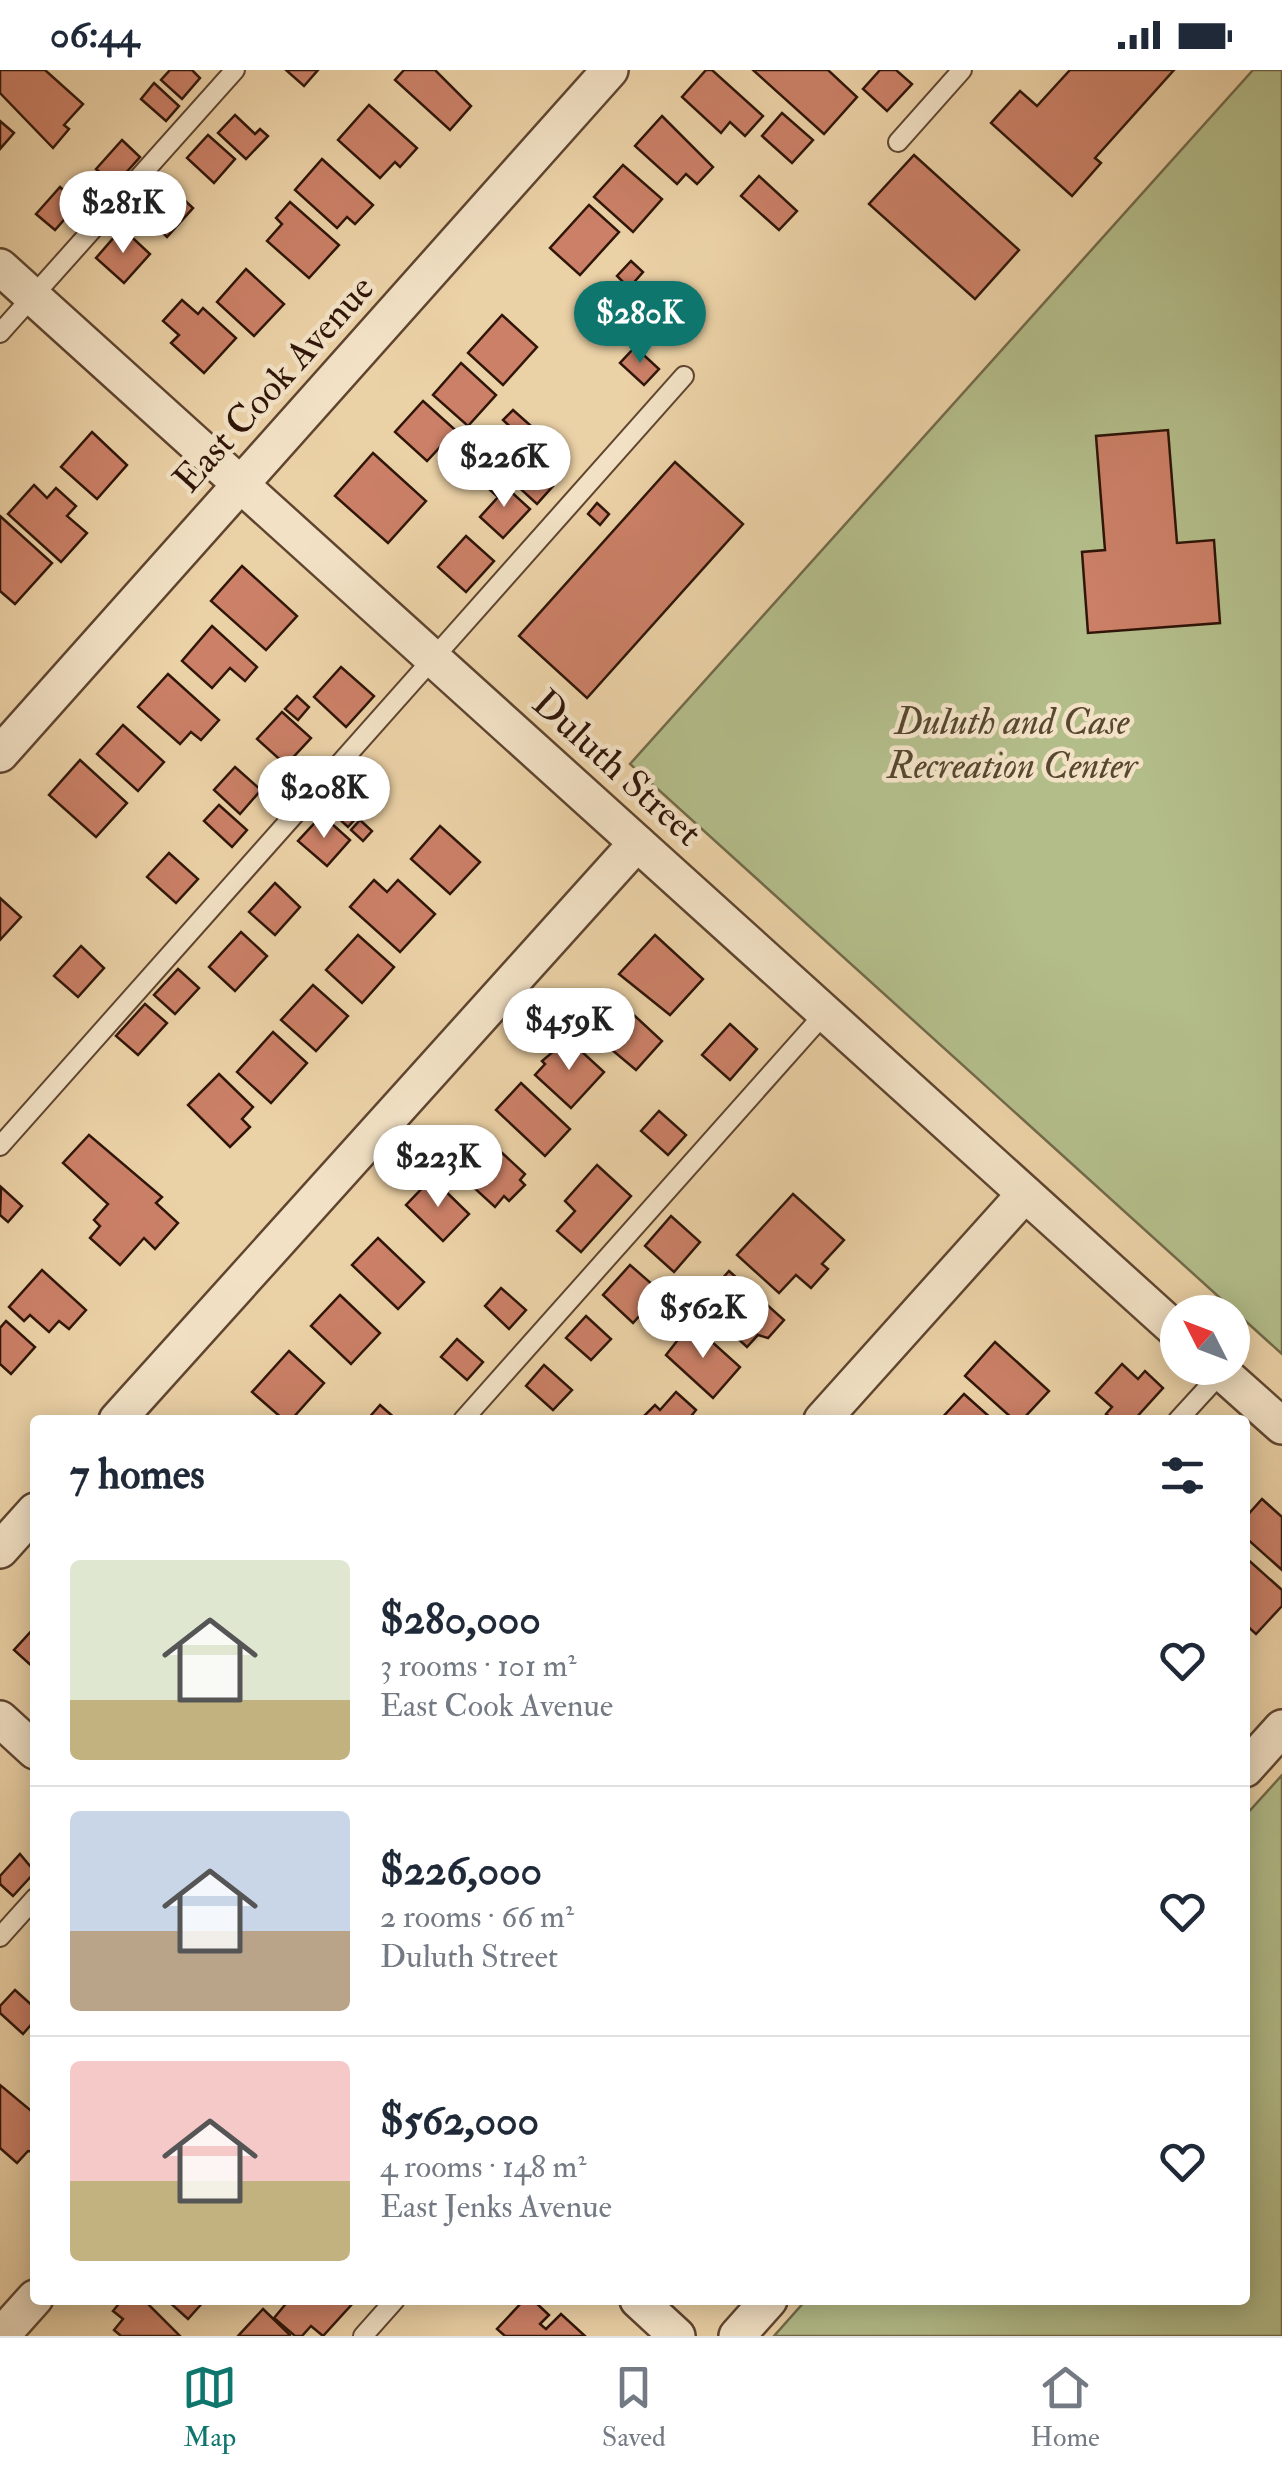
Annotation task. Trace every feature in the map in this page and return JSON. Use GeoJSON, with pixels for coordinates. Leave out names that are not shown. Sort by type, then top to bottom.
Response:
{"type":"FeatureCollection","features":[{"type":"Feature","properties":{"kind":"street","name":"East Cook Avenue"},"geometry":{"type":"LineString","coordinates":[[0,754],[610,70]]}},
{"type":"Feature","properties":{"kind":"street","name":"Duluth Street"},"geometry":{"type":"LineString","coordinates":[[0,267],[1160,1316]]}},
{"type":"Feature","properties":{"kind":"street"},"geometry":{"type":"LineString","coordinates":[[122,1415],[637,844]]}},
{"type":"Feature","properties":{"kind":"street"},"geometry":{"type":"LineString","coordinates":[[826,1415],[1025,1194]]}},
{"type":"Feature","properties":{"kind":"street"},"geometry":{"type":"LineString","coordinates":[[1236,1385],[1282,1426]]}},
{"type":"Feature","properties":{"kind":"street"},"geometry":{"type":"LineString","coordinates":[[0,1550],[30,1517]]}},
{"type":"Feature","properties":{"kind":"street"},"geometry":{"type":"LineString","coordinates":[[0,1719],[30,1746]]}},
{"type":"Feature","properties":{"kind":"street"},"geometry":{"type":"LineString","coordinates":[[1250,1763],[1282,1728]]}},
{"type":"Feature","properties":{"kind":"street"},"geometry":{"type":"LineString","coordinates":[[0,2336],[30,2303]]}},
{"type":"Feature","properties":{"kind":"street"},"geometry":{"type":"LineString","coordinates":[[643,2305],[677,2336]]}},
{"type":"Feature","properties":{"kind":"street"},"geometry":{"type":"LineString","coordinates":[[736,2336],[764,2305]]}},
{"type":"Feature","properties":{"kind":"lane"},"geometry":{"type":"LineString","coordinates":[[0,333],[234,70]]}},
{"type":"Feature","properties":{"kind":"lane"},"geometry":{"type":"LineString","coordinates":[[898,142],[962,70]]}},
{"type":"Feature","properties":{"kind":"lane"},"geometry":{"type":"LineString","coordinates":[[0,1146],[684,376]]}},
{"type":"Feature","properties":{"kind":"lane"},"geometry":{"type":"LineString","coordinates":[[467,1415],[825,1013]]}},
{"type":"Feature","properties":{"kind":"lane"},"geometry":{"type":"LineString","coordinates":[[1182,1415],[1207,1385]]}},
{"type":"Feature","properties":{"kind":"lane"},"geometry":{"type":"LineString","coordinates":[[0,1937],[30,1904]]}},
{"type":"Feature","properties":{"kind":"lane"},"geometry":{"type":"LineString","coordinates":[[363,2336],[391,2305]]}},
{"type":"Feature","properties":{"kind":"green space","name":"Duluth and Case Recreation Center"},"geometry":{"type":"Polygon","coordinates":[[[1253,70],[1282,70],[1282,1354],[1250,1325],[1250,1295],[1217,1295],[630,764],[1253,70]]]}},
{"type":"Feature","properties":{"kind":"green space"},"geometry":{"type":"Polygon","coordinates":[[[1282,1775],[1282,2336],[774,2336],[802,2305],[1250,2305],[1250,1810],[1282,1775]]]}},
{"type":"Feature","properties":{"kind":"building"},"geometry":{"type":"Polygon","coordinates":[[[0,70],[45,70],[83,104],[64,125],[69,129],[53,148],[0,93],[0,70]]]}},
{"type":"Feature","properties":{"kind":"building"},"geometry":{"type":"Polygon","coordinates":[[[170,70],[192,70],[200,78],[182,99],[161,80],[170,70]]]}},
{"type":"Feature","properties":{"kind":"building"},"geometry":{"type":"Polygon","coordinates":[[[286,70],[318,70],[304,86],[286,70]]]}},
{"type":"Feature","properties":{"kind":"building"},"geometry":{"type":"Polygon","coordinates":[[[404,70],[435,70],[471,106],[450,130],[395,80],[404,70]]]}},
{"type":"Feature","properties":{"kind":"building"},"geometry":{"type":"Polygon","coordinates":[[[706,70],[712,70],[763,116],[745,136],[730,122],[721,133],[682,97],[706,70]]]}},
{"type":"Feature","properties":{"kind":"building"},"geometry":{"type":"Polygon","coordinates":[[[753,70],[828,70],[857,97],[824,134],[753,70]]]}},
{"type":"Feature","properties":{"kind":"building"},"geometry":{"type":"Polygon","coordinates":[[[880,70],[896,70],[912,84],[887,111],[863,89],[880,70]]]}},
{"type":"Feature","properties":{"kind":"building"},"geometry":{"type":"Polygon","coordinates":[[[1070,70],[1174,70],[1095,158],[1101,163],[1072,196],[991,123],[1020,91],[1037,106],[1070,70]]]}},
{"type":"Feature","properties":{"kind":"building"},"geometry":{"type":"Polygon","coordinates":[[[154,83],[179,106],[166,121],[141,99],[154,83]]]}},
{"type":"Feature","properties":{"kind":"building"},"geometry":{"type":"Polygon","coordinates":[[[369,105],[417,148],[400,167],[395,162],[380,178],[338,140],[369,105]]]}},
{"type":"Feature","properties":{"kind":"building"},"geometry":{"type":"Polygon","coordinates":[[[782,113],[813,140],[792,163],[762,136],[782,113]]]}},
{"type":"Feature","properties":{"kind":"building"},"geometry":{"type":"Polygon","coordinates":[[[235,115],[255,134],[260,129],[268,136],[246,159],[218,133],[235,115]]]}},
{"type":"Feature","properties":{"kind":"building"},"geometry":{"type":"Polygon","coordinates":[[[662,116],[713,167],[697,184],[686,174],[677,184],[635,146],[662,116]]]}},
{"type":"Feature","properties":{"kind":"building"},"geometry":{"type":"Polygon","coordinates":[[[0,121],[14,133],[0,149],[0,121]]]}},
{"type":"Feature","properties":{"kind":"building"},"geometry":{"type":"Polygon","coordinates":[[[208,135],[235,159],[214,183],[187,158],[208,135]]]}},
{"type":"Feature","properties":{"kind":"building"},"geometry":{"type":"Polygon","coordinates":[[[122,140],[140,157],[115,185],[96,169],[122,140]]]}},
{"type":"Feature","properties":{"kind":"building"},"geometry":{"type":"Polygon","coordinates":[[[914,155],[1019,250],[975,299],[869,204],[914,155]]]}},
{"type":"Feature","properties":{"kind":"building"},"geometry":{"type":"Polygon","coordinates":[[[322,159],[373,205],[355,224],[347,217],[337,228],[295,190],[322,159]]]}},
{"type":"Feature","properties":{"kind":"building"},"geometry":{"type":"Polygon","coordinates":[[[623,165],[662,199],[633,232],[594,197],[623,165]]]}},
{"type":"Feature","properties":{"kind":"building"},"geometry":{"type":"Polygon","coordinates":[[[759,176],[797,211],[779,230],[741,196],[759,176]]]}},
{"type":"Feature","properties":{"kind":"building"},"geometry":{"type":"Polygon","coordinates":[[[169,186],[193,208],[167,237],[143,214],[169,186]]]}},
{"type":"Feature","properties":{"kind":"building"},"geometry":{"type":"Polygon","coordinates":[[[60,187],[78,204],[55,230],[36,214],[60,187]]]}},
{"type":"Feature","properties":{"kind":"building"},"geometry":{"type":"Polygon","coordinates":[[[290,202],[339,245],[309,278],[267,241],[282,224],[276,218],[290,202]]]}},
{"type":"Feature","properties":{"kind":"building"},"geometry":{"type":"Polygon","coordinates":[[[589,205],[619,232],[580,275],[550,248],[589,205]]]}},
{"type":"Feature","properties":{"kind":"building"},"geometry":{"type":"Polygon","coordinates":[[[122,228],[150,254],[124,283],[96,258],[122,228]]]}},
{"type":"Feature","properties":{"kind":"building"},"geometry":{"type":"Polygon","coordinates":[[[631,261],[643,272],[629,288],[617,276],[631,261]]]}},
{"type":"Feature","properties":{"kind":"building"},"geometry":{"type":"Polygon","coordinates":[[[246,269],[284,304],[254,336],[217,302],[246,269]]]}},
{"type":"Feature","properties":{"kind":"building"},"geometry":{"type":"Polygon","coordinates":[[[182,300],[198,314],[203,308],[236,338],[204,373],[171,343],[179,335],[163,321],[182,300]]]}},
{"type":"Feature","properties":{"kind":"building"},"geometry":{"type":"Polygon","coordinates":[[[502,315],[537,347],[503,385],[468,353],[502,315]]]}},
{"type":"Feature","properties":{"kind":"building"},"geometry":{"type":"Polygon","coordinates":[[[635,347],[659,369],[644,385],[620,363],[635,347]]]}},
{"type":"Feature","properties":{"kind":"building"},"geometry":{"type":"Polygon","coordinates":[[[461,363],[496,395],[468,426],[433,395],[461,363]]]}},
{"type":"Feature","properties":{"kind":"building"},"geometry":{"type":"Polygon","coordinates":[[[423,401],[472,445],[458,460],[442,445],[427,461],[395,432],[423,401]]]}},
{"type":"Feature","properties":{"kind":"building"},"geometry":{"type":"Polygon","coordinates":[[[513,410],[539,433],[529,444],[503,420],[513,410]]]}},
{"type":"Feature","properties":{"kind":"building"},"geometry":{"type":"Polygon","coordinates":[[[1168,430],[1177,543],[1214,540],[1220,623],[1088,633],[1082,552],[1105,550],[1096,436],[1168,430]]]}},
{"type":"Feature","properties":{"kind":"building"},"geometry":{"type":"Polygon","coordinates":[[[92,432],[127,465],[97,499],[61,467],[92,432]]]}},
{"type":"Feature","properties":{"kind":"building"},"geometry":{"type":"Polygon","coordinates":[[[373,453],[426,501],[388,543],[335,496],[373,453]]]}},
{"type":"Feature","properties":{"kind":"building"},"geometry":{"type":"Polygon","coordinates":[[[675,462],[743,524],[587,698],[519,636],[675,462]]]}},
{"type":"Feature","properties":{"kind":"building"},"geometry":{"type":"Polygon","coordinates":[[[528,464],[553,486],[537,504],[513,482],[528,464]]]}},
{"type":"Feature","properties":{"kind":"building"},"geometry":{"type":"Polygon","coordinates":[[[496,478],[530,509],[503,538],[480,517],[498,497],[488,488],[496,478]]]}},
{"type":"Feature","properties":{"kind":"building"},"geometry":{"type":"Polygon","coordinates":[[[34,485],[47,498],[56,488],[76,506],[67,516],[87,533],[61,562],[8,514],[34,485]]]}},
{"type":"Feature","properties":{"kind":"building"},"geometry":{"type":"Polygon","coordinates":[[[597,503],[609,514],[600,525],[588,514],[597,503]]]}},
{"type":"Feature","properties":{"kind":"building"},"geometry":{"type":"Polygon","coordinates":[[[0,516],[52,563],[15,604],[0,591],[0,516]]]}},
{"type":"Feature","properties":{"kind":"building"},"geometry":{"type":"Polygon","coordinates":[[[466,536],[494,561],[466,592],[438,567],[466,536]]]}},
{"type":"Feature","properties":{"kind":"building"},"geometry":{"type":"Polygon","coordinates":[[[242,566],[297,616],[266,650],[211,601],[242,566]]]}},
{"type":"Feature","properties":{"kind":"building"},"geometry":{"type":"Polygon","coordinates":[[[212,626],[257,667],[245,681],[230,668],[212,688],[182,661],[212,626]]]}},
{"type":"Feature","properties":{"kind":"building"},"geometry":{"type":"Polygon","coordinates":[[[341,667],[374,696],[346,727],[314,697],[341,667]]]}},
{"type":"Feature","properties":{"kind":"building"},"geometry":{"type":"Polygon","coordinates":[[[168,674],[219,720],[201,740],[191,732],[180,744],[138,707],[168,674]]]}},
{"type":"Feature","properties":{"kind":"building"},"geometry":{"type":"Polygon","coordinates":[[[297,696],[309,707],[298,720],[285,709],[297,696]]]}},
{"type":"Feature","properties":{"kind":"building"},"geometry":{"type":"Polygon","coordinates":[[[282,712],[311,738],[286,765],[257,739],[282,712]]]}},
{"type":"Feature","properties":{"kind":"building"},"geometry":{"type":"Polygon","coordinates":[[[123,725],[164,762],[138,791],[97,754],[123,725]]]}},
{"type":"Feature","properties":{"kind":"building"},"geometry":{"type":"Polygon","coordinates":[[[80,760],[127,803],[96,837],[49,795],[80,760]]]}},
{"type":"Feature","properties":{"kind":"building"},"geometry":{"type":"Polygon","coordinates":[[[235,767],[261,790],[240,814],[214,790],[235,767]]]}},
{"type":"Feature","properties":{"kind":"building"},"geometry":{"type":"Polygon","coordinates":[[[282,769],[295,780],[280,797],[267,785],[282,769]]]}},
{"type":"Feature","properties":{"kind":"building"},"geometry":{"type":"Polygon","coordinates":[[[346,779],[371,801],[348,827],[323,804],[346,779]]]}},
{"type":"Feature","properties":{"kind":"building"},"geometry":{"type":"Polygon","coordinates":[[[219,805],[247,830],[232,847],[204,821],[219,805]]]}},
{"type":"Feature","properties":{"kind":"building"},"geometry":{"type":"Polygon","coordinates":[[[322,815],[350,840],[327,866],[298,841],[322,815]]]}},
{"type":"Feature","properties":{"kind":"building"},"geometry":{"type":"Polygon","coordinates":[[[360,820],[372,831],[363,841],[351,830],[360,820]]]}},
{"type":"Feature","properties":{"kind":"building"},"geometry":{"type":"Polygon","coordinates":[[[440,826],[480,862],[450,894],[411,859],[440,826]]]}},
{"type":"Feature","properties":{"kind":"building"},"geometry":{"type":"Polygon","coordinates":[[[169,853],[198,879],[176,903],[147,877],[169,853]]]}},
{"type":"Feature","properties":{"kind":"building"},"geometry":{"type":"Polygon","coordinates":[[[374,880],[387,892],[398,880],[435,914],[400,952],[350,907],[374,880]]]}},
{"type":"Feature","properties":{"kind":"building"},"geometry":{"type":"Polygon","coordinates":[[[275,883],[300,907],[275,935],[249,912],[275,883]]]}},
{"type":"Feature","properties":{"kind":"building"},"geometry":{"type":"Polygon","coordinates":[[[0,898],[21,917],[0,940],[0,898]]]}},
{"type":"Feature","properties":{"kind":"building"},"geometry":{"type":"Polygon","coordinates":[[[241,932],[267,956],[235,991],[209,967],[241,932]]]}},
{"type":"Feature","properties":{"kind":"building"},"geometry":{"type":"Polygon","coordinates":[[[358,935],[394,967],[362,1003],[326,970],[358,935]]]}},
{"type":"Feature","properties":{"kind":"building"},"geometry":{"type":"Polygon","coordinates":[[[655,935],[703,979],[670,1015],[619,974],[655,935]]]}},
{"type":"Feature","properties":{"kind":"building"},"geometry":{"type":"Polygon","coordinates":[[[81,946],[104,968],[78,997],[54,976],[81,946]]]}},
{"type":"Feature","properties":{"kind":"building"},"geometry":{"type":"Polygon","coordinates":[[[178,969],[199,988],[175,1014],[154,995],[178,969]]]}},
{"type":"Feature","properties":{"kind":"building"},"geometry":{"type":"Polygon","coordinates":[[[313,985],[348,1016],[316,1051],[281,1020],[313,985]]]}},
{"type":"Feature","properties":{"kind":"building"},"geometry":{"type":"Polygon","coordinates":[[[610,993],[662,1041],[636,1070],[581,1024],[610,993]]]}},
{"type":"Feature","properties":{"kind":"building"},"geometry":{"type":"Polygon","coordinates":[[[145,1004],[167,1023],[138,1055],[116,1036],[145,1004]]]}},
{"type":"Feature","properties":{"kind":"building"},"geometry":{"type":"Polygon","coordinates":[[[730,1024],[757,1049],[730,1080],[702,1055],[730,1024]]]}},
{"type":"Feature","properties":{"kind":"building"},"geometry":{"type":"Polygon","coordinates":[[[273,1032],[307,1063],[271,1103],[237,1072],[273,1032]]]}},
{"type":"Feature","properties":{"kind":"building"},"geometry":{"type":"Polygon","coordinates":[[[568,1039],[604,1072],[571,1108],[535,1075],[545,1064],[542,1061],[568,1039]]]}},
{"type":"Feature","properties":{"kind":"building"},"geometry":{"type":"Polygon","coordinates":[[[219,1074],[253,1107],[242,1119],[250,1127],[230,1147],[188,1105],[219,1074]]]}},
{"type":"Feature","properties":{"kind":"building"},"geometry":{"type":"Polygon","coordinates":[[[521,1083],[570,1129],[545,1156],[496,1110],[521,1083]]]}},
{"type":"Feature","properties":{"kind":"building"},"geometry":{"type":"Polygon","coordinates":[[[659,1111],[686,1135],[668,1155],[641,1131],[659,1111]]]}},
{"type":"Feature","properties":{"kind":"building"},"geometry":{"type":"Polygon","coordinates":[[[89,1135],[162,1197],[156,1203],[178,1223],[155,1249],[144,1238],[120,1265],[90,1238],[100,1226],[94,1220],[108,1204],[63,1163],[89,1135]]]}},
{"type":"Feature","properties":{"kind":"building"},"geometry":{"type":"Polygon","coordinates":[[[470,1138],[480,1147],[487,1139],[525,1174],[520,1180],[525,1185],[509,1201],[504,1196],[495,1207],[447,1163],[470,1138]]]}},
{"type":"Feature","properties":{"kind":"building"},"geometry":{"type":"Polygon","coordinates":[[[597,1165],[631,1196],[581,1252],[557,1231],[575,1211],[565,1201],[597,1165]]]}},
{"type":"Feature","properties":{"kind":"building"},"geometry":{"type":"Polygon","coordinates":[[[432,1178],[469,1214],[443,1241],[406,1205],[432,1178]]]}},
{"type":"Feature","properties":{"kind":"building"},"geometry":{"type":"Polygon","coordinates":[[[1,1187],[22,1206],[8,1222],[0,1215],[1,1187]]]}},
{"type":"Feature","properties":{"kind":"building"},"geometry":{"type":"Polygon","coordinates":[[[793,1194],[844,1240],[822,1264],[828,1269],[811,1288],[796,1275],[779,1293],[737,1255],[793,1194]]]}},
{"type":"Feature","properties":{"kind":"building"},"geometry":{"type":"Polygon","coordinates":[[[671,1216],[700,1242],[674,1272],[645,1246],[671,1216]]]}},
{"type":"Feature","properties":{"kind":"building"},"geometry":{"type":"Polygon","coordinates":[[[378,1238],[424,1282],[398,1309],[352,1265],[378,1238]]]}},
{"type":"Feature","properties":{"kind":"building"},"geometry":{"type":"Polygon","coordinates":[[[630,1265],[661,1292],[633,1323],[603,1295],[630,1265]]]}},
{"type":"Feature","properties":{"kind":"building"},"geometry":{"type":"Polygon","coordinates":[[[42,1270],[86,1310],[69,1329],[59,1321],[49,1332],[30,1315],[24,1321],[9,1307],[42,1270]]]}},
{"type":"Feature","properties":{"kind":"building"},"geometry":{"type":"Polygon","coordinates":[[[729,1271],[784,1320],[768,1338],[758,1335],[747,1347],[700,1304],[729,1271]]]}},
{"type":"Feature","properties":{"kind":"building"},"geometry":{"type":"Polygon","coordinates":[[[501,1288],[526,1310],[509,1329],[485,1306],[501,1288]]]}},
{"type":"Feature","properties":{"kind":"building"},"geometry":{"type":"Polygon","coordinates":[[[340,1295],[380,1333],[351,1364],[311,1326],[340,1295]]]}},
{"type":"Feature","properties":{"kind":"building"},"geometry":{"type":"Polygon","coordinates":[[[586,1316],[611,1339],[591,1360],[566,1338],[586,1316]]]}},
{"type":"Feature","properties":{"kind":"building"},"geometry":{"type":"Polygon","coordinates":[[[6,1321],[35,1347],[11,1374],[0,1364],[0,1328],[6,1321]]]}},
{"type":"Feature","properties":{"kind":"building"},"geometry":{"type":"Polygon","coordinates":[[[691,1323],[740,1367],[713,1398],[666,1355],[691,1323]]]}},
{"type":"Feature","properties":{"kind":"building"},"geometry":{"type":"Polygon","coordinates":[[[457,1339],[483,1362],[467,1380],[441,1357],[457,1339]]]}},
{"type":"Feature","properties":{"kind":"building"},"geometry":{"type":"Polygon","coordinates":[[[995,1342],[1049,1391],[1027,1415],[1008,1415],[965,1376],[995,1342]]]}},
{"type":"Feature","properties":{"kind":"building"},"geometry":{"type":"Polygon","coordinates":[[[289,1351],[324,1383],[295,1415],[278,1415],[252,1392],[289,1351]]]}},
{"type":"Feature","properties":{"kind":"building"},"geometry":{"type":"Polygon","coordinates":[[[1122,1364],[1138,1379],[1145,1371],[1163,1388],[1139,1415],[1107,1415],[1112,1407],[1096,1393],[1122,1364]]]}},
{"type":"Feature","properties":{"kind":"building"},"geometry":{"type":"Polygon","coordinates":[[[544,1365],[572,1390],[553,1410],[526,1386],[544,1365]]]}},
{"type":"Feature","properties":{"kind":"building"},"geometry":{"type":"Polygon","coordinates":[[[676,1392],[696,1410],[692,1415],[645,1415],[655,1405],[660,1410],[676,1392]]]}},
{"type":"Feature","properties":{"kind":"building"},"geometry":{"type":"Polygon","coordinates":[[[964,1394],[987,1415],[945,1415],[964,1394]]]}},
{"type":"Feature","properties":{"kind":"building"},"geometry":{"type":"Polygon","coordinates":[[[380,1405],[391,1415],[371,1415],[380,1405]]]}},
{"type":"Feature","properties":{"kind":"building"},"geometry":{"type":"Polygon","coordinates":[[[1262,1499],[1282,1517],[1282,1570],[1250,1541],[1250,1512],[1262,1499]]]}},
{"type":"Feature","properties":{"kind":"building"},"geometry":{"type":"Polygon","coordinates":[[[1250,1561],[1282,1590],[1282,1606],[1256,1634],[1250,1629],[1250,1561]]]}},
{"type":"Feature","properties":{"kind":"building"},"geometry":{"type":"Polygon","coordinates":[[[30,1632],[30,1664],[14,1650],[30,1632]]]}},
{"type":"Feature","properties":{"kind":"building"},"geometry":{"type":"Polygon","coordinates":[[[20,1854],[30,1866],[30,1877],[13,1896],[0,1884],[0,1876],[20,1854]]]}},
{"type":"Feature","properties":{"kind":"building"},"geometry":{"type":"Polygon","coordinates":[[[15,1990],[30,2004],[30,2026],[23,2034],[0,2013],[0,2006],[15,1990]]]}},
{"type":"Feature","properties":{"kind":"building"},"geometry":{"type":"Polygon","coordinates":[[[0,2085],[30,2110],[30,2151],[17,2163],[0,2148],[0,2085]]]}},
{"type":"Feature","properties":{"kind":"building"},"geometry":{"type":"Polygon","coordinates":[[[118,2305],[149,2305],[180,2336],[121,2336],[114,2330],[123,2319],[113,2311],[118,2305]]]}},
{"type":"Feature","properties":{"kind":"building"},"geometry":{"type":"Polygon","coordinates":[[[173,2305],[201,2305],[188,2319],[173,2305]]]}},
{"type":"Feature","properties":{"kind":"building"},"geometry":{"type":"Polygon","coordinates":[[[285,2305],[351,2305],[323,2336],[311,2326],[302,2336],[295,2336],[274,2318],[285,2305]]]}},
{"type":"Feature","properties":{"kind":"building"},"geometry":{"type":"Polygon","coordinates":[[[519,2305],[538,2305],[549,2315],[540,2324],[546,2329],[561,2314],[585,2336],[505,2336],[497,2329],[519,2305]]]}},
{"type":"Feature","properties":{"kind":"building"},"geometry":{"type":"Polygon","coordinates":[[[263,2309],[290,2335],[289,2336],[238,2336],[263,2309]]]}}]}
